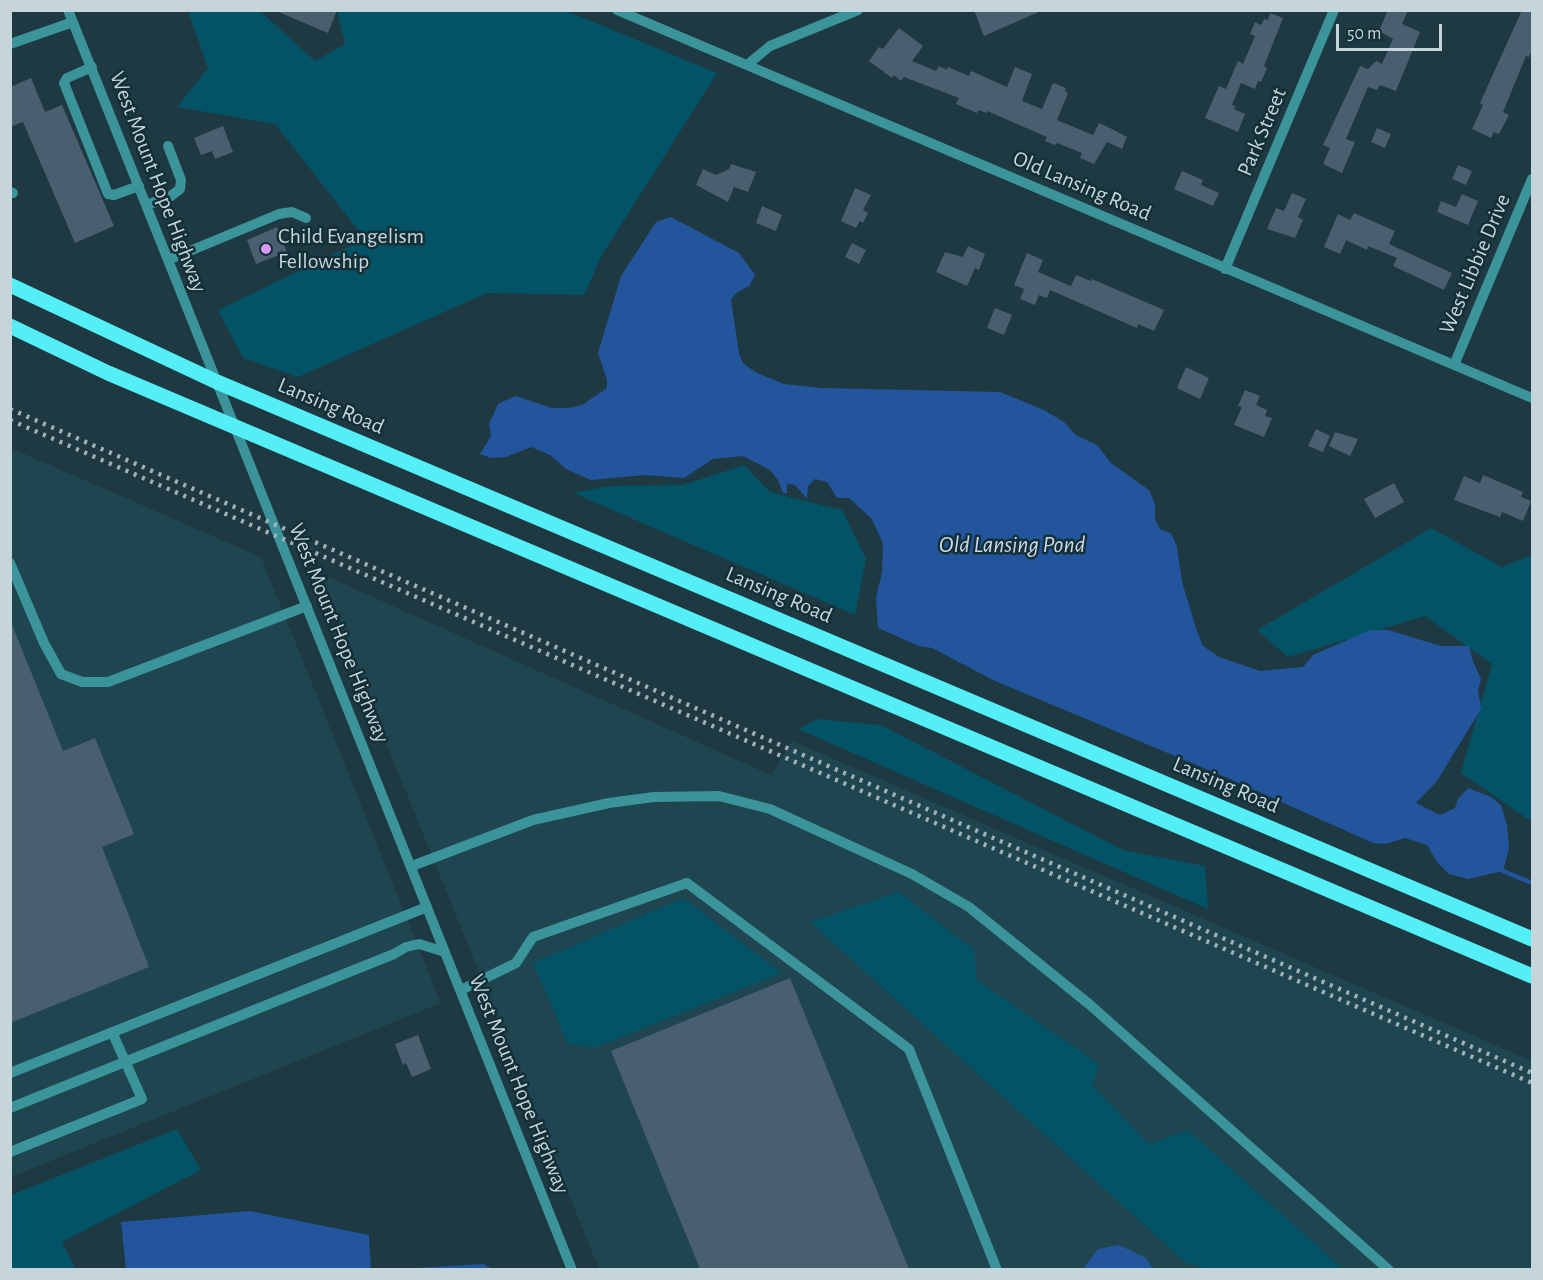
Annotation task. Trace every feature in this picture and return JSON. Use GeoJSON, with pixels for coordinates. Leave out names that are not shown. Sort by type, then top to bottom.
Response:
{"type":"FeatureCollection","features":[{"type":"Feature","properties":{"kind":"main road","name":"Lansing Road"},"geometry":{"type":"LineString","coordinates":[[10,285],[217,382],[1533,939]]}},
{"type":"Feature","properties":{"kind":"main road"},"geometry":{"type":"LineString","coordinates":[[10,326],[108,373],[236,428],[1533,976]]}},
{"type":"Feature","properties":{"kind":"street","name":"West Mount Hope Highway"},"geometry":{"type":"LineString","coordinates":[[69,10],[572,1269]]}},
{"type":"Feature","properties":{"kind":"street","name":"Old Lansing Road"},"geometry":{"type":"LineString","coordinates":[[617,10],[1533,398]]}},
{"type":"Feature","properties":{"kind":"street"},"geometry":{"type":"LineString","coordinates":[[747,65],[770,46],[858,10]]}},
{"type":"Feature","properties":{"kind":"street","name":"Park Street"},"geometry":{"type":"LineString","coordinates":[[1225,269],[1334,10]]}},
{"type":"Feature","properties":{"kind":"street"},"geometry":{"type":"LineString","coordinates":[[10,44],[73,22]]}},
{"type":"Feature","properties":{"kind":"street"},"geometry":{"type":"LineString","coordinates":[[92,67],[66,78],[64,83],[108,194],[114,195],[139,186]]}},
{"type":"Feature","properties":{"kind":"street"},"geometry":{"type":"LineString","coordinates":[[147,206],[171,196],[180,189],[181,180],[168,146]]}},
{"type":"Feature","properties":{"kind":"street","name":"West Libbie Drive"},"geometry":{"type":"LineString","coordinates":[[1454,365],[1533,179]]}},
{"type":"Feature","properties":{"kind":"street"},"geometry":{"type":"LineString","coordinates":[[168,260],[279,214],[292,212],[306,218]]}},
{"type":"Feature","properties":{"kind":"street"},"geometry":{"type":"LineString","coordinates":[[10,563],[44,643],[61,674],[82,682],[108,682],[308,606]]}},
{"type":"Feature","properties":{"kind":"street"},"geometry":{"type":"LineString","coordinates":[[412,866],[533,820],[609,803],[654,797],[719,796],[770,809],[912,874],[969,907],[1089,1004],[1389,1269]]}},
{"type":"Feature","properties":{"kind":"street"},"geometry":{"type":"LineString","coordinates":[[461,990],[516,963],[533,937],[687,883],[909,1049],[997,1269]]}},
{"type":"Feature","properties":{"kind":"street"},"geometry":{"type":"LineString","coordinates":[[10,1072],[427,907]]}},
{"type":"Feature","properties":{"kind":"street"},"geometry":{"type":"LineString","coordinates":[[10,1108],[394,954],[406,946],[419,944],[446,952]]}},
{"type":"Feature","properties":{"kind":"street"},"geometry":{"type":"LineString","coordinates":[[10,1152],[142,1099],[112,1032]]}},
{"type":"Feature","properties":{"kind":"shaded area"},"geometry":{"type":"Polygon","coordinates":[[[188,11],[260,11],[315,61],[345,44],[337,11],[567,11],[717,73],[602,255],[584,295],[487,293],[298,377],[243,358],[218,310],[365,239],[275,124],[177,107],[208,68],[188,11]]]}},
{"type":"Feature","properties":{"kind":"shaded area"},"geometry":{"type":"Polygon","coordinates":[[[11,448],[261,557],[441,1003],[11,1177],[11,448]]]}},
{"type":"Feature","properties":{"kind":"shaded area"},"geometry":{"type":"Polygon","coordinates":[[[744,465],[770,492],[842,510],[866,559],[855,615],[573,493],[609,486],[683,485],[744,465]]]}},
{"type":"Feature","properties":{"kind":"shaded area"},"geometry":{"type":"Polygon","coordinates":[[[1431,528],[1502,567],[1532,555],[1532,822],[1461,773],[1492,664],[1425,616],[1288,657],[1257,630],[1431,528]]]}},
{"type":"Feature","properties":{"kind":"shaded area"},"geometry":{"type":"Polygon","coordinates":[[[317,572],[771,775],[792,741],[1532,1061],[1532,1269],[599,1269],[317,572]]]}},
{"type":"Feature","properties":{"kind":"shaded area"},"geometry":{"type":"Polygon","coordinates":[[[818,719],[881,725],[1123,850],[1205,866],[1208,909],[798,729],[818,719]]]}},
{"type":"Feature","properties":{"kind":"shaded area"},"geometry":{"type":"Polygon","coordinates":[[[899,892],[974,950],[977,980],[1099,1064],[1092,1085],[1149,1144],[1188,1130],[1343,1269],[1209,1270],[1185,1262],[810,922],[899,892]]]}},
{"type":"Feature","properties":{"kind":"shaded area"},"geometry":{"type":"Polygon","coordinates":[[[683,898],[782,973],[596,1047],[568,1044],[533,963],[683,898]]]}},
{"type":"Feature","properties":{"kind":"shaded area"},"geometry":{"type":"Polygon","coordinates":[[[177,1129],[201,1170],[62,1242],[76,1269],[11,1269],[11,1195],[177,1129]]]}},
{"type":"Feature","properties":{"kind":"water","name":"Old Lansing Pond"},"geometry":{"type":"Polygon","coordinates":[[[671,217],[739,253],[755,275],[749,286],[736,293],[731,300],[739,353],[743,363],[755,372],[784,384],[822,388],[1000,392],[1044,410],[1064,422],[1076,435],[1097,445],[1111,463],[1149,490],[1155,504],[1155,519],[1160,529],[1171,533],[1177,547],[1182,582],[1203,646],[1219,657],[1260,671],[1303,667],[1313,655],[1370,630],[1388,630],[1441,646],[1469,646],[1481,679],[1478,690],[1481,709],[1437,781],[1416,803],[1440,815],[1455,808],[1458,799],[1468,788],[1491,797],[1501,805],[1507,825],[1509,849],[1503,871],[1468,879],[1449,874],[1437,862],[1427,845],[1405,838],[1386,844],[1373,843],[1230,779],[995,681],[932,648],[919,646],[878,628],[876,598],[882,572],[883,544],[872,519],[849,498],[837,498],[827,482],[815,479],[808,486],[807,499],[795,485],[787,484],[787,493],[783,493],[778,480],[770,470],[743,456],[713,459],[684,478],[644,475],[591,480],[566,469],[550,455],[531,447],[506,457],[491,458],[480,454],[491,436],[489,424],[498,404],[515,396],[552,408],[568,408],[582,405],[607,388],[607,380],[598,353],[621,276],[656,222],[671,217]]]}},
{"type":"Feature","properties":{"kind":"water"},"geometry":{"type":"Polygon","coordinates":[[[250,1211],[369,1235],[371,1269],[126,1269],[121,1222],[250,1211]]]}},
{"type":"Feature","properties":{"kind":"water"},"geometry":{"type":"Polygon","coordinates":[[[1119,1245],[1146,1258],[1153,1269],[1083,1269],[1098,1249],[1119,1245]]]}},
{"type":"Feature","properties":{"kind":"water"},"geometry":{"type":"Polygon","coordinates":[[[483,1264],[493,1269],[398,1269],[483,1264]]]}},
{"type":"Feature","properties":{"kind":"building"},"geometry":{"type":"Polygon","coordinates":[[[274,10],[337,10],[328,33],[274,10]]]}},
{"type":"Feature","properties":{"kind":"building"},"geometry":{"type":"Polygon","coordinates":[[[974,10],[1041,10],[1041,11],[984,36],[974,10]]]}},
{"type":"Feature","properties":{"kind":"building"},"geometry":{"type":"Polygon","coordinates":[[[1388,10],[1408,10],[1402,24],[1420,32],[1396,91],[1380,85],[1377,90],[1368,87],[1346,139],[1355,142],[1342,173],[1323,164],[1330,148],[1323,145],[1360,66],[1368,69],[1376,61],[1382,64],[1393,39],[1379,31],[1388,10]]]}},
{"type":"Feature","properties":{"kind":"building"},"geometry":{"type":"Polygon","coordinates":[[[1522,10],[1533,10],[1533,48],[1529,57],[1526,56],[1503,112],[1509,115],[1499,134],[1494,132],[1491,138],[1472,129],[1483,105],[1480,103],[1522,10]]]}},
{"type":"Feature","properties":{"kind":"building"},"geometry":{"type":"Polygon","coordinates":[[[1270,13],[1283,18],[1264,66],[1267,68],[1261,82],[1258,81],[1255,89],[1241,83],[1232,105],[1236,106],[1234,109],[1245,114],[1238,132],[1205,118],[1219,86],[1226,89],[1238,61],[1243,64],[1255,36],[1250,34],[1255,22],[1261,25],[1264,19],[1268,20],[1270,13]]]}},
{"type":"Feature","properties":{"kind":"building"},"geometry":{"type":"Polygon","coordinates":[[[899,28],[923,46],[912,61],[936,71],[939,66],[947,70],[948,67],[969,76],[971,71],[1007,87],[1015,67],[1032,74],[1022,101],[1042,109],[1053,83],[1066,88],[1065,91],[1068,93],[1057,120],[1093,135],[1099,123],[1127,137],[1122,149],[1107,142],[1094,164],[1080,158],[1082,153],[1045,141],[1047,137],[987,111],[987,113],[979,110],[977,113],[956,104],[959,98],[904,77],[901,81],[894,75],[892,78],[869,61],[879,47],[883,49],[899,28]]]}},
{"type":"Feature","properties":{"kind":"building"},"geometry":{"type":"Polygon","coordinates":[[[31,78],[45,112],[62,105],[114,226],[75,243],[23,122],[10,127],[10,87],[31,78]]]}},
{"type":"Feature","properties":{"kind":"building"},"geometry":{"type":"Polygon","coordinates":[[[223,126],[233,152],[215,159],[212,151],[201,155],[194,138],[223,126]]]}},
{"type":"Feature","properties":{"kind":"building"},"geometry":{"type":"Polygon","coordinates":[[[1377,128],[1391,134],[1385,148],[1371,142],[1377,128]]]}},
{"type":"Feature","properties":{"kind":"building"},"geometry":{"type":"Polygon","coordinates":[[[731,164],[756,172],[748,192],[734,187],[728,202],[696,185],[703,169],[716,175],[729,169],[731,164]]]}},
{"type":"Feature","properties":{"kind":"building"},"geometry":{"type":"Polygon","coordinates":[[[1458,165],[1472,171],[1466,185],[1452,179],[1458,165]]]}},
{"type":"Feature","properties":{"kind":"building"},"geometry":{"type":"Polygon","coordinates":[[[1182,171],[1203,180],[1201,185],[1219,193],[1213,206],[1174,189],[1182,171]]]}},
{"type":"Feature","properties":{"kind":"building"},"geometry":{"type":"Polygon","coordinates":[[[855,188],[871,195],[863,210],[868,213],[863,223],[860,221],[856,228],[841,221],[855,188]]]}},
{"type":"Feature","properties":{"kind":"building"},"geometry":{"type":"Polygon","coordinates":[[[1292,193],[1306,199],[1298,217],[1303,220],[1295,238],[1267,229],[1276,208],[1284,211],[1292,193]]]}},
{"type":"Feature","properties":{"kind":"building"},"geometry":{"type":"Polygon","coordinates":[[[1462,194],[1478,201],[1468,225],[1437,212],[1441,201],[1456,207],[1462,194]]]}},
{"type":"Feature","properties":{"kind":"building"},"geometry":{"type":"Polygon","coordinates":[[[762,206],[782,215],[776,231],[756,223],[762,206]]]}},
{"type":"Feature","properties":{"kind":"building"},"geometry":{"type":"Polygon","coordinates":[[[1354,213],[1395,231],[1389,244],[1452,273],[1444,290],[1393,266],[1397,258],[1368,246],[1367,250],[1346,240],[1340,254],[1324,247],[1338,214],[1350,220],[1354,213]]]}},
{"type":"Feature","properties":{"kind":"building","name":"Child Evangelism Fellowship"},"geometry":{"type":"Polygon","coordinates":[[[277,227],[287,252],[256,264],[247,240],[277,227]]]}},
{"type":"Feature","properties":{"kind":"building"},"geometry":{"type":"Polygon","coordinates":[[[852,243],[866,250],[859,264],[845,257],[852,243]]]}},
{"type":"Feature","properties":{"kind":"building"},"geometry":{"type":"Polygon","coordinates":[[[968,246],[985,254],[979,270],[975,268],[967,286],[936,272],[945,252],[963,257],[968,246]]]}},
{"type":"Feature","properties":{"kind":"building"},"geometry":{"type":"Polygon","coordinates":[[[1027,253],[1043,260],[1038,272],[1071,286],[1076,275],[1091,281],[1092,279],[1164,310],[1154,331],[1138,324],[1137,328],[1050,290],[1047,298],[1039,295],[1035,305],[1020,299],[1024,289],[1014,285],[1027,253]]]}},
{"type":"Feature","properties":{"kind":"building"},"geometry":{"type":"Polygon","coordinates":[[[995,308],[1012,315],[1004,335],[987,328],[995,308]]]}},
{"type":"Feature","properties":{"kind":"building"},"geometry":{"type":"Polygon","coordinates":[[[1186,367],[1209,378],[1200,399],[1177,388],[1186,367]]]}},
{"type":"Feature","properties":{"kind":"building"},"geometry":{"type":"Polygon","coordinates":[[[1245,390],[1260,396],[1256,405],[1267,410],[1265,416],[1272,418],[1264,437],[1234,425],[1242,407],[1238,406],[1245,390]]]}},
{"type":"Feature","properties":{"kind":"building"},"geometry":{"type":"Polygon","coordinates":[[[1316,429],[1330,436],[1323,452],[1308,446],[1316,429]]]}},
{"type":"Feature","properties":{"kind":"building"},"geometry":{"type":"Polygon","coordinates":[[[1335,432],[1358,439],[1350,456],[1329,446],[1335,432]]]}},
{"type":"Feature","properties":{"kind":"building"},"geometry":{"type":"Polygon","coordinates":[[[1483,475],[1523,492],[1521,497],[1531,501],[1523,521],[1502,512],[1500,517],[1454,500],[1464,476],[1480,483],[1483,475]]]}},
{"type":"Feature","properties":{"kind":"building"},"geometry":{"type":"Polygon","coordinates":[[[1394,483],[1404,502],[1375,518],[1364,499],[1394,483]]]}},
{"type":"Feature","properties":{"kind":"building"},"geometry":{"type":"Polygon","coordinates":[[[10,620],[63,751],[95,738],[134,834],[102,847],[149,967],[10,1023],[10,620]]]}},
{"type":"Feature","properties":{"kind":"building"},"geometry":{"type":"Polygon","coordinates":[[[790,978],[909,1269],[700,1269],[611,1051],[790,978]]]}},
{"type":"Feature","properties":{"kind":"building"},"geometry":{"type":"Polygon","coordinates":[[[418,1035],[431,1069],[412,1077],[406,1063],[403,1065],[395,1044],[418,1035]]]}},
{"type":"Feature","properties":{"kind":"waterway"},"geometry":{"type":"LineString","coordinates":[[1503,871],[1532,883]]}},
{"type":"Feature","properties":{"kind":"railway"},"geometry":{"type":"LineString","coordinates":[[10,409],[1532,1073]]}},
{"type":"Feature","properties":{"kind":"railway"},"geometry":{"type":"LineString","coordinates":[[10,420],[1532,1083]]}},
{"type":"Feature","properties":{"kind":"place","name":"Child Evangelism Fellowship"},"geometry":{"type":"Point","coordinates":[266,249]}}]}
